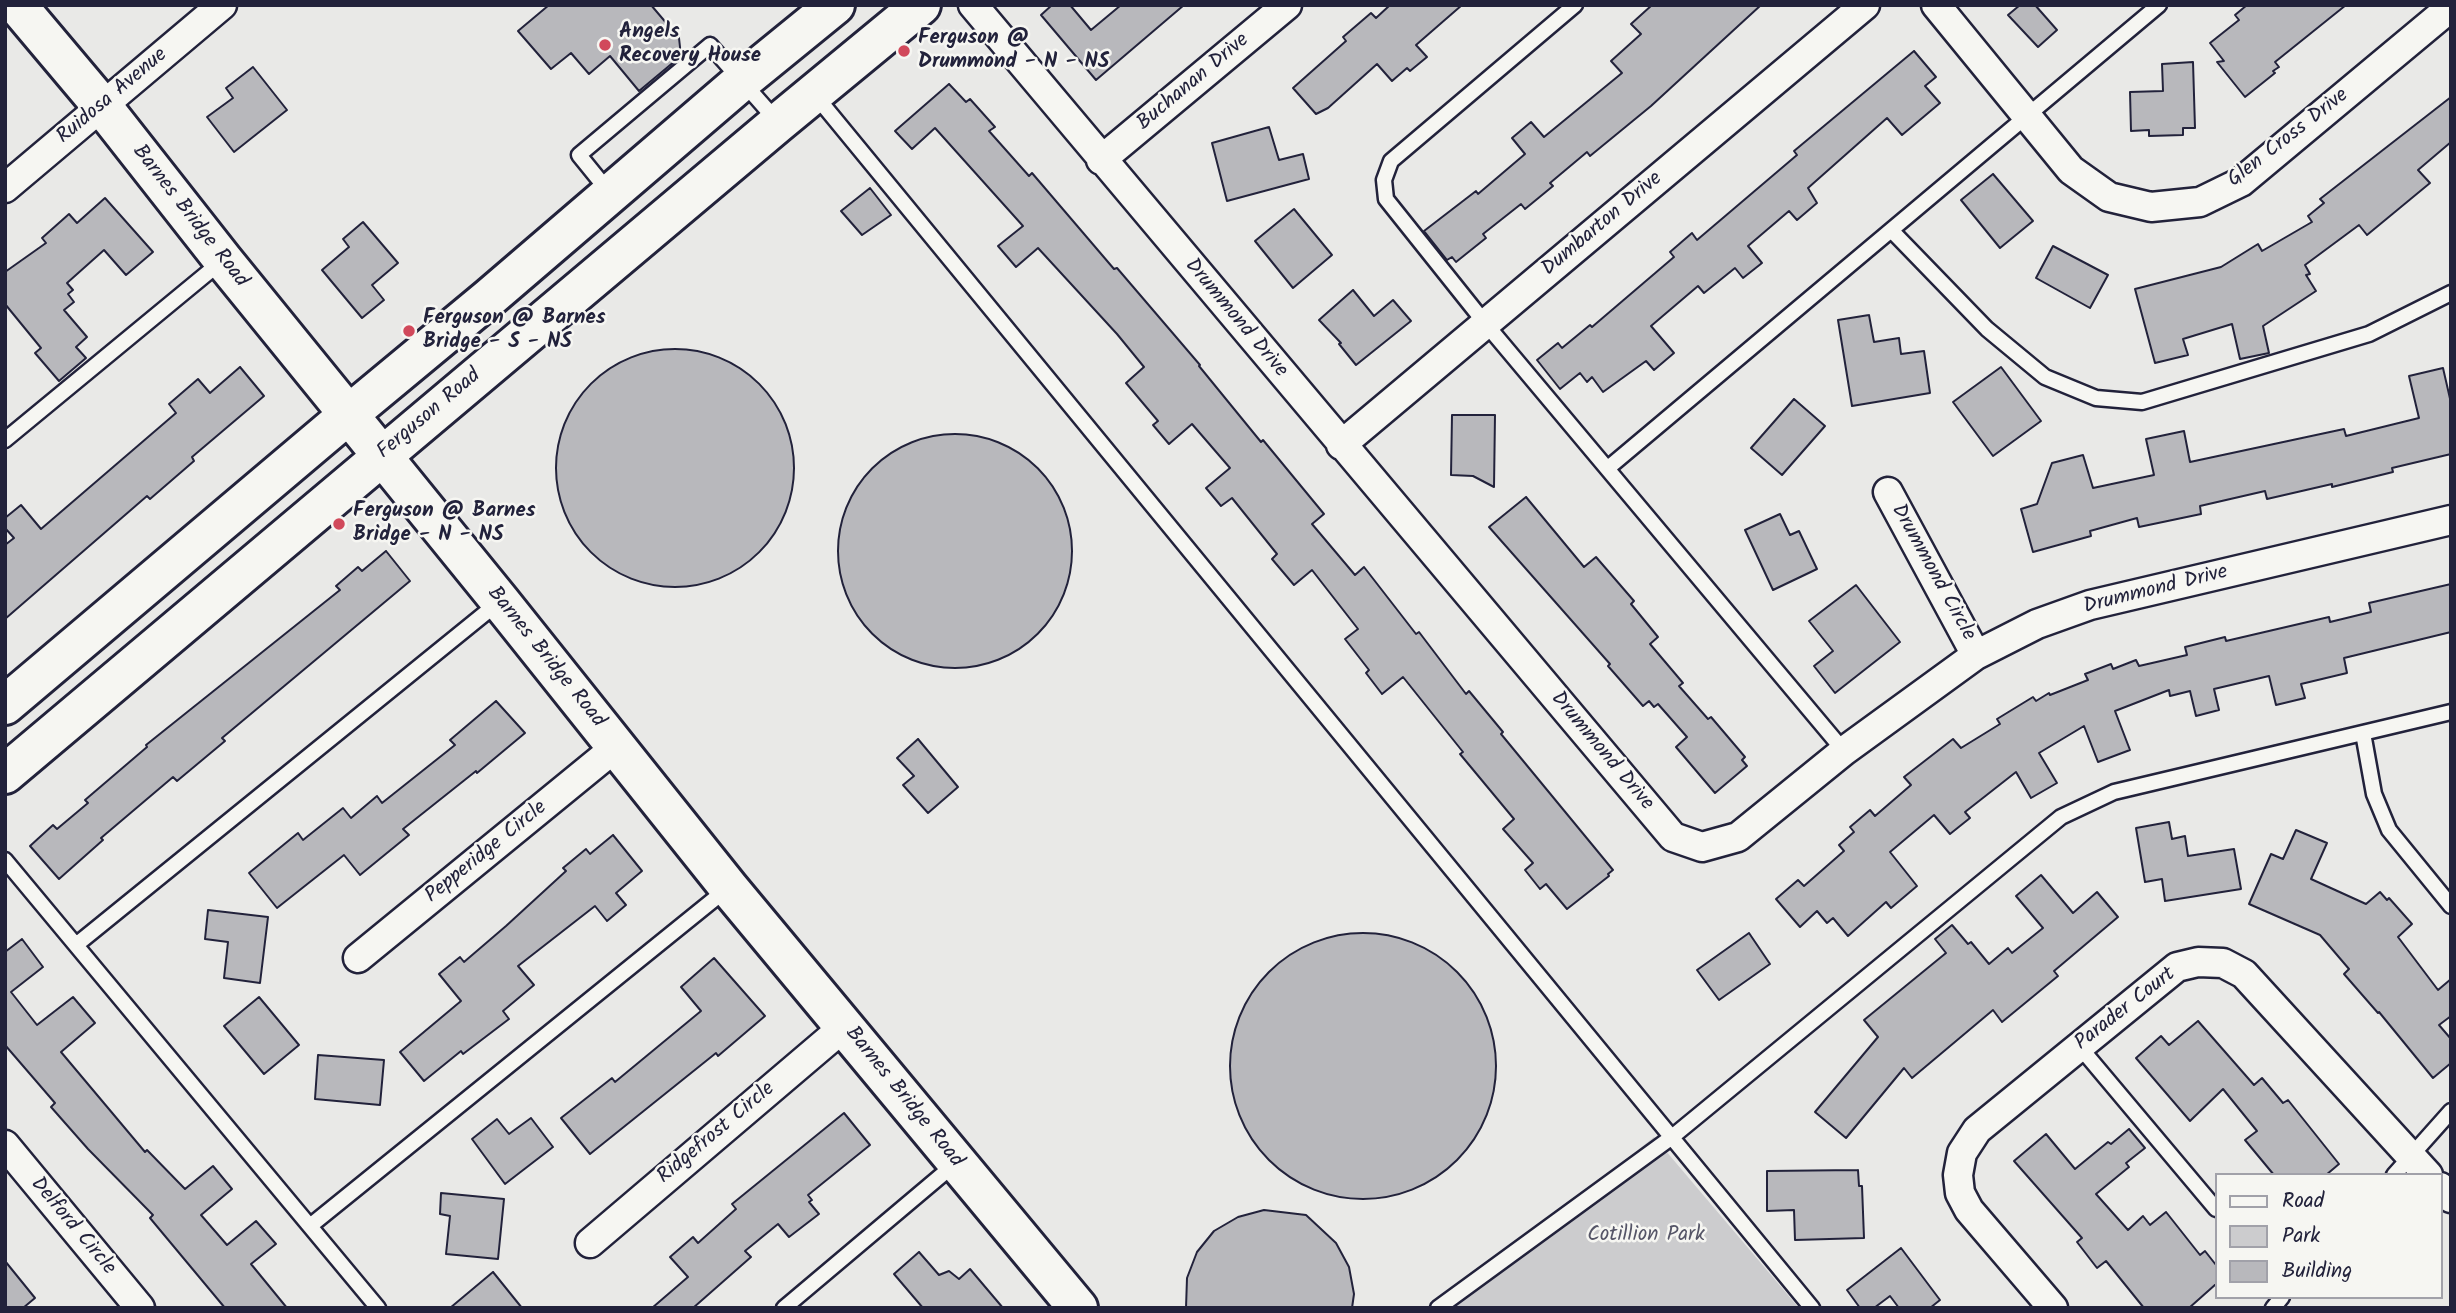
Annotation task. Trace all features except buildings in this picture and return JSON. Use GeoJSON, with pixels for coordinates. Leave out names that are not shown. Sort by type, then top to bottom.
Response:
{"type":"FeatureCollection","features":[{"type":"Feature","properties":{"kind":"main road","name":"Barnes Bridge Road"},"geometry":{"type":"LineString","coordinates":[[17,5],[102,106],[729,888],[1078,1308]]}},
{"type":"Feature","properties":{"kind":"main road"},"geometry":{"type":"LineString","coordinates":[[5,705],[835,5]]}},
{"type":"Feature","properties":{"kind":"main road","name":"Ferguson Road"},"geometry":{"type":"LineString","coordinates":[[5,774],[778,122],[921,5]]}},
{"type":"Feature","properties":{"kind":"street","name":"Ruidosa Avenue"},"geometry":{"type":"LineString","coordinates":[[5,188],[222,5]]}},
{"type":"Feature","properties":{"kind":"street","name":"Buchanan Drive"},"geometry":{"type":"LineString","coordinates":[[1101,160],[1287,5]]}},
{"type":"Feature","properties":{"kind":"street","name":"Dumbarton Drive"},"geometry":{"type":"LineString","coordinates":[[1341,445],[1865,5]]}},
{"type":"Feature","properties":{"kind":"street","name":"Glen Cross Drive"},"geometry":{"type":"LineString","coordinates":[[1936,5],[2071,170],[2109,197],[2151,207],[2200,202],[2241,182],[2451,7]]}},
{"type":"Feature","properties":{"kind":"street","name":"Drummond Drive"},"geometry":{"type":"LineString","coordinates":[[982,8],[1101,160],[1673,837],[1702,848],[1738,837],[1844,751],[1976,655],[2037,624],[2090,606],[2451,520]]}},
{"type":"Feature","properties":{"kind":"street","name":"Drummond Circle"},"geometry":{"type":"LineString","coordinates":[[1888,492],[1976,655]]}},
{"type":"Feature","properties":{"kind":"street","name":"Pepperidge Circle"},"geometry":{"type":"LineString","coordinates":[[358,958],[616,747]]}},
{"type":"Feature","properties":{"kind":"street","name":"Parader Court"},"geometry":{"type":"LineString","coordinates":[[2053,1308],[1969,1210],[1960,1193],[1958,1175],[1962,1153],[1977,1130],[2177,967],[2198,962],[2223,963],[2244,974],[2411,1169]]}},
{"type":"Feature","properties":{"kind":"street","name":"Ridgefrost Circle"},"geometry":{"type":"LineString","coordinates":[[590,1243],[845,1026]]}},
{"type":"Feature","properties":{"kind":"street","name":"Delford Circle"},"geometry":{"type":"LineString","coordinates":[[5,1145],[140,1308]]}},
{"type":"Feature","properties":{"kind":"lane"},"geometry":{"type":"LineString","coordinates":[[1574,5],[1391,161],[1384,180],[1386,199],[1485,323],[1844,751]]}},
{"type":"Feature","properties":{"kind":"lane"},"geometry":{"type":"LineString","coordinates":[[1608,468],[2159,5]]}},
{"type":"Feature","properties":{"kind":"lane"},"geometry":{"type":"LineString","coordinates":[[611,194],[579,155],[710,45],[778,122]]}},
{"type":"Feature","properties":{"kind":"lane"},"geometry":{"type":"LineString","coordinates":[[815,94],[1812,1308]]}},
{"type":"Feature","properties":{"kind":"lane"},"geometry":{"type":"LineString","coordinates":[[1892,231],[1987,329],[2045,377],[2096,398],[2142,402],[2369,334],[2451,293]]}},
{"type":"Feature","properties":{"kind":"lane"},"geometry":{"type":"LineString","coordinates":[[5,440],[223,260]]}},
{"type":"Feature","properties":{"kind":"lane"},"geometry":{"type":"LineString","coordinates":[[76,944],[500,601]]}},
{"type":"Feature","properties":{"kind":"lane"},"geometry":{"type":"LineString","coordinates":[[1438,1308],[1672,1137],[2061,817],[2114,792],[2451,712]]}},
{"type":"Feature","properties":{"kind":"lane"},"geometry":{"type":"LineString","coordinates":[[2363,733],[2374,794],[2389,830],[2451,906]]}},
{"type":"Feature","properties":{"kind":"lane"},"geometry":{"type":"LineString","coordinates":[[5,860],[378,1308]]}},
{"type":"Feature","properties":{"kind":"lane"},"geometry":{"type":"LineString","coordinates":[[310,1226],[729,888]]}},
{"type":"Feature","properties":{"kind":"lane"},"geometry":{"type":"LineString","coordinates":[[2079,1046],[2214,1207]]}},
{"type":"Feature","properties":{"kind":"lane"},"geometry":{"type":"LineString","coordinates":[[2411,1169],[2451,1111]]}},
{"type":"Feature","properties":{"kind":"lane"},"geometry":{"type":"LineString","coordinates":[[784,1308],[956,1163]]}},
{"type":"Feature","properties":{"kind":"green space","name":"Cotillion Park"},"geometry":{"type":"Polygon","coordinates":[[[1654,1137],[1799,1308],[1442,1308],[1654,1137]]]}},
{"type":"Feature","properties":{"kind":"place","name":"Angels Recovery House"},"geometry":{"type":"Point","coordinates":[605,45]}},
{"type":"Feature","properties":{"kind":"place","name":"Ferguson @ Drummond - N - NS"},"geometry":{"type":"Point","coordinates":[904,51]}},
{"type":"Feature","properties":{"kind":"place","name":"Ferguson @ Barnes Bridge - S - NS"},"geometry":{"type":"Point","coordinates":[409,331]}},
{"type":"Feature","properties":{"kind":"place","name":"Ferguson @ Barnes Bridge - N - NS"},"geometry":{"type":"Point","coordinates":[339,524]}}]}
